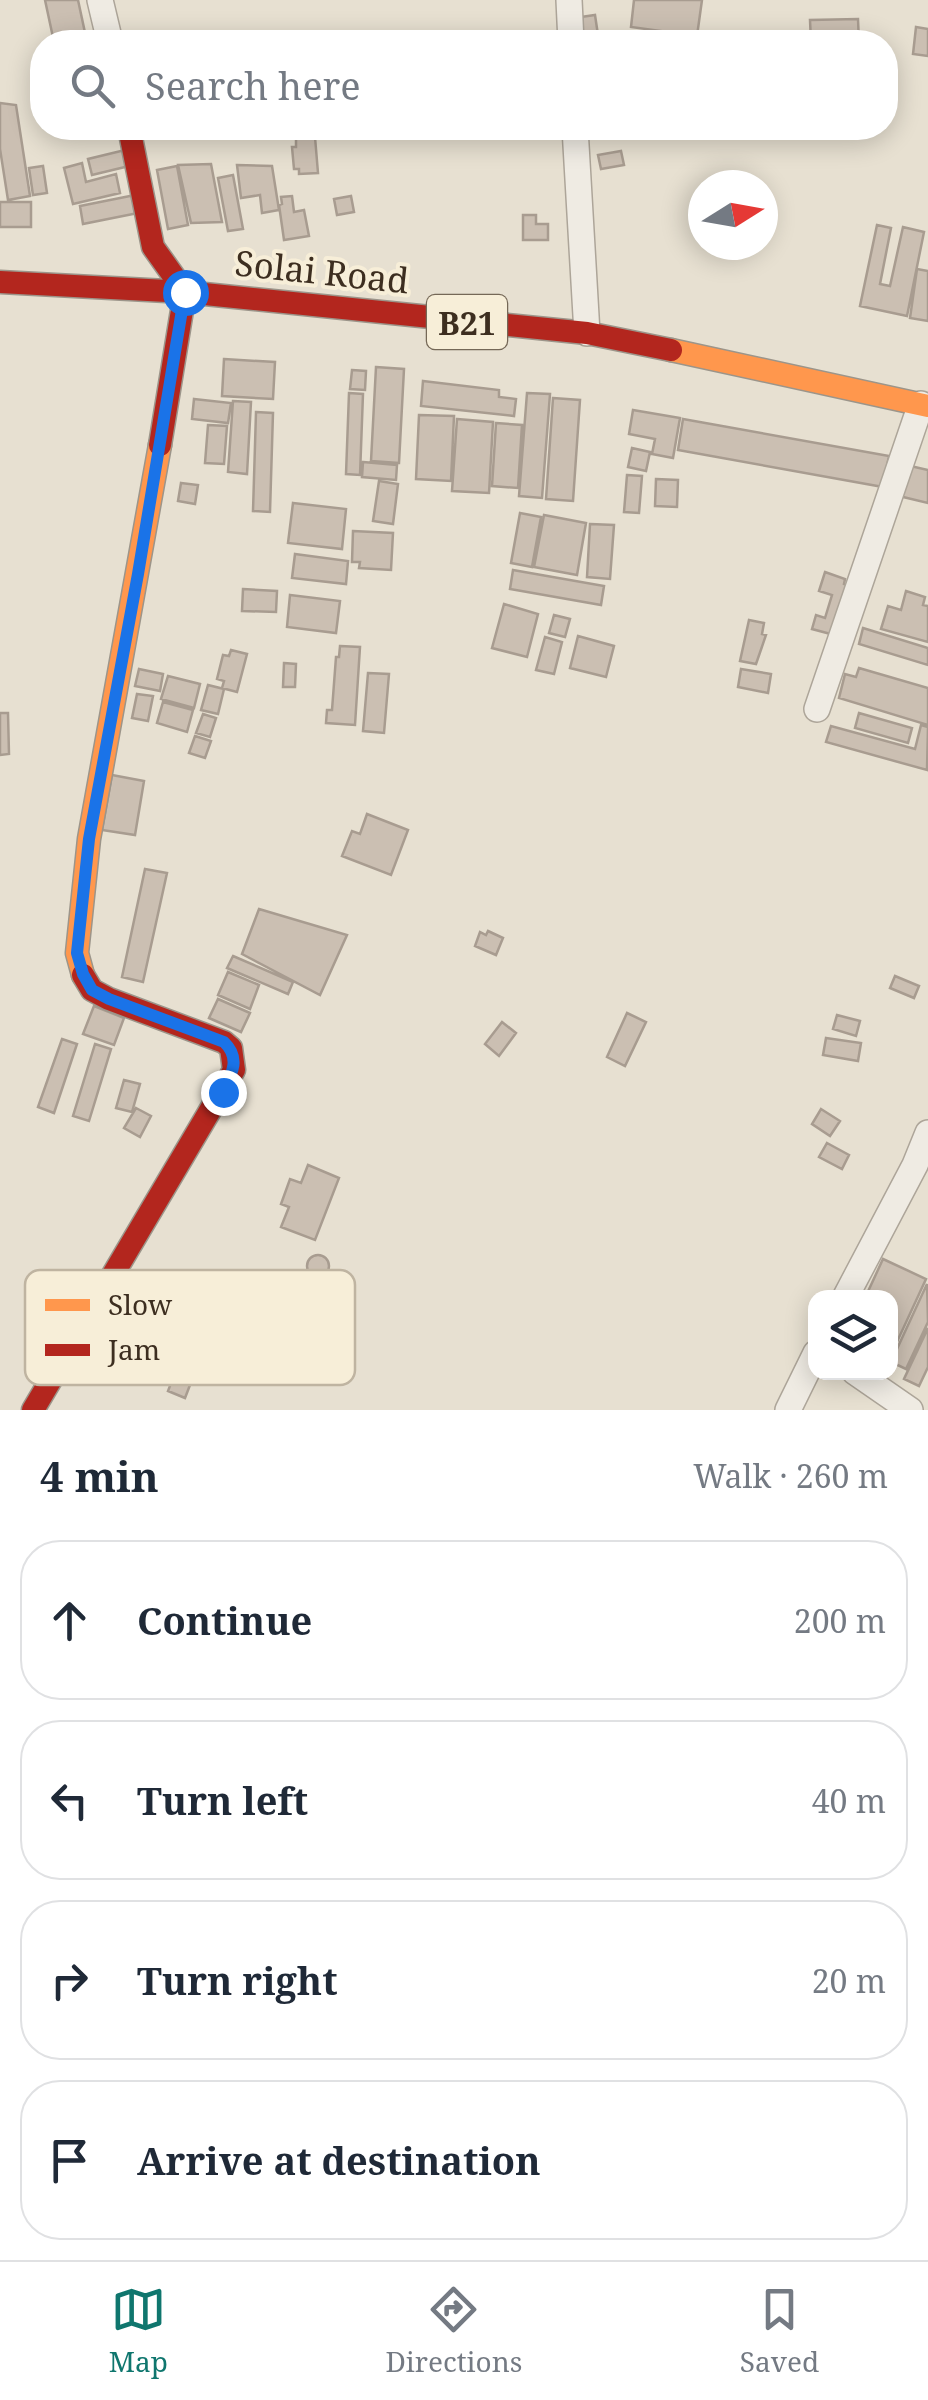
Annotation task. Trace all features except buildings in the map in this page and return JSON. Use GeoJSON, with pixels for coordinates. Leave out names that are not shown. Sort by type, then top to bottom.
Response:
{"type":"FeatureCollection","features":[{"type":"Feature","properties":{"kind":"main road"},"geometry":{"type":"LineString","coordinates":[[116,1270],[234,1070],[231,1048],[224,1042],[92,990],[77,953],[89,839],[185,292],[153,247],[131,140]]}},
{"type":"Feature","properties":{"kind":"main road","name":"Solai Road"},"geometry":{"type":"LineString","coordinates":[[0,282],[185,292],[587,334],[750,364],[924,405]]}},
{"type":"Feature","properties":{"kind":"main road"},"geometry":{"type":"LineString","coordinates":[[33,1410],[48,1385]]}},
{"type":"Feature","properties":{"kind":"street"},"geometry":{"type":"LineString","coordinates":[[100,0],[107,30]]}},
{"type":"Feature","properties":{"kind":"street"},"geometry":{"type":"LineString","coordinates":[[568,0],[570,30]]}},
{"type":"Feature","properties":{"kind":"street"},"geometry":{"type":"LineString","coordinates":[[577,140],[587,334]]}},
{"type":"Feature","properties":{"kind":"street"},"geometry":{"type":"LineString","coordinates":[[816,709],[924,405]]}},
{"type":"Feature","properties":{"kind":"street"},"geometry":{"type":"LineString","coordinates":[[849,1290],[921,1169],[928,1133]]}},
{"type":"Feature","properties":{"kind":"street"},"geometry":{"type":"LineString","coordinates":[[788,1410],[808,1369]]}},
{"type":"Feature","properties":{"kind":"street"},"geometry":{"type":"LineString","coordinates":[[867,1380],[910,1410]]}},
{"type":"Feature","properties":{"kind":"traffic: slow"},"geometry":{"type":"LineString","coordinates":[[671,350],[928,406]]}},
{"type":"Feature","properties":{"kind":"traffic: slow"},"geometry":{"type":"LineString","coordinates":[[83,975],[77,953],[89,839],[160,445]]}},
{"type":"Feature","properties":{"kind":"traffic: jam"},"geometry":{"type":"LineString","coordinates":[[131,140],[153,247],[185,292],[160,445]]}},
{"type":"Feature","properties":{"kind":"traffic: jam"},"geometry":{"type":"LineString","coordinates":[[0,282],[185,292],[587,333],[671,350]]}},
{"type":"Feature","properties":{"kind":"traffic: jam"},"geometry":{"type":"LineString","coordinates":[[83,975],[92,990],[109,999],[224,1042],[231,1048],[234,1070],[116,1270]]}},
{"type":"Feature","properties":{"kind":"traffic: jam"},"geometry":{"type":"LineString","coordinates":[[33,1410],[48,1385]]}},
{"type":"Feature","properties":{"kind":"route"},"geometry":{"type":"LineString","coordinates":[[185,292],[89,839],[77,953],[92,990],[231,1048],[234,1070],[223,1092]]}}]}
